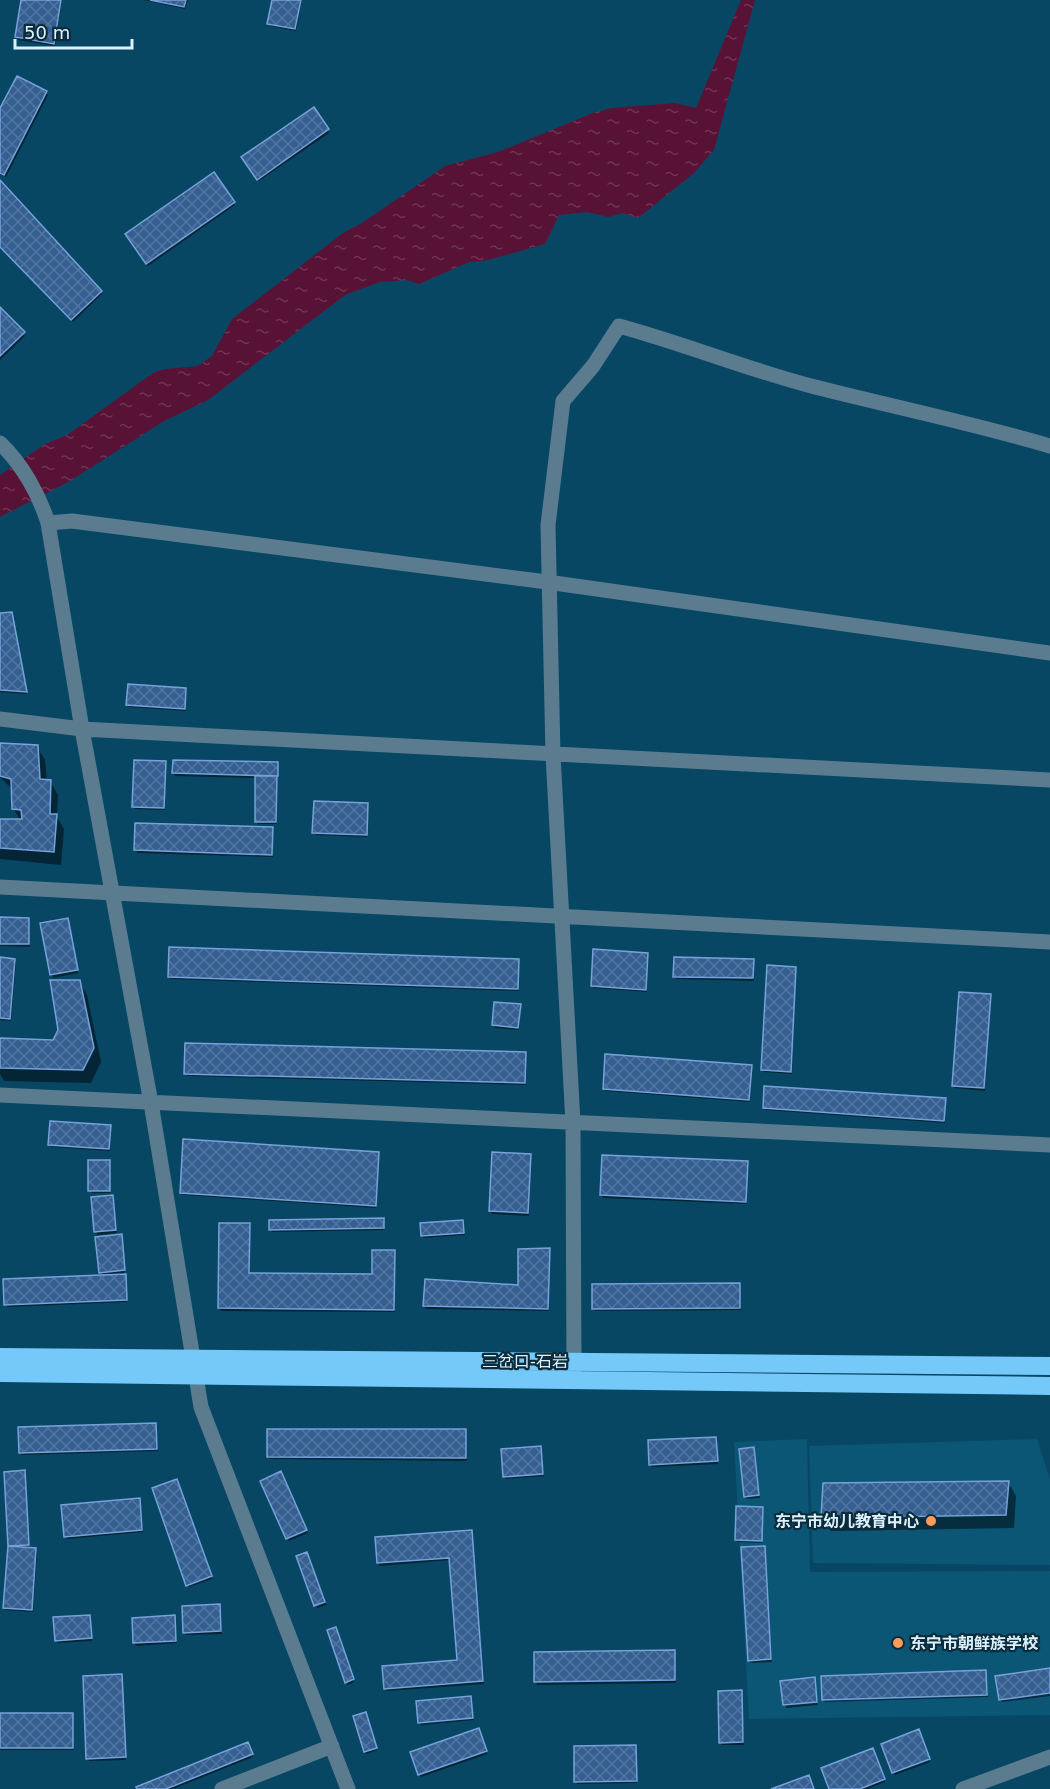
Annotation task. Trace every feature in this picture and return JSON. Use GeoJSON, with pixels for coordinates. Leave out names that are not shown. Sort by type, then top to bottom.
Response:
{"type":"FeatureCollection","features":[{"type":"Feature","properties":{"kind":"highway","name":"三岔口-石岩"},"geometry":{"type":"LineString","coordinates":[[0,1357],[1050,1366]]}},
{"type":"Feature","properties":{"kind":"highway","name":"三岔口-石岩"},"geometry":{"type":"LineString","coordinates":[[0,1373],[196,1378],[1050,1386]]}},
{"type":"Feature","properties":{"kind":"street"},"geometry":{"type":"LineString","coordinates":[[574,1381],[573,1123],[560,915],[547,582],[548,525],[562,401],[593,366],[619,326],[677,342],[813,386],[987,427],[1050,446]]}},
{"type":"Feature","properties":{"kind":"street"},"geometry":{"type":"LineString","coordinates":[[0,443],[12,454],[41,502],[48,523],[82,729],[114,892],[151,1103],[201,1407],[348,1789]]}},
{"type":"Feature","properties":{"kind":"street"},"geometry":{"type":"LineString","coordinates":[[48,523],[72,521],[547,582],[1050,653]]}},
{"type":"Feature","properties":{"kind":"street"},"geometry":{"type":"LineString","coordinates":[[0,719],[82,729],[1050,780]]}},
{"type":"Feature","properties":{"kind":"street"},"geometry":{"type":"LineString","coordinates":[[0,887],[1050,942]]}},
{"type":"Feature","properties":{"kind":"street"},"geometry":{"type":"LineString","coordinates":[[0,1095],[1050,1145]]}},
{"type":"Feature","properties":{"kind":"street"},"geometry":{"type":"LineString","coordinates":[[222,1789],[332,1746]]}},
{"type":"Feature","properties":{"kind":"street"},"geometry":{"type":"LineString","coordinates":[[963,1789],[1050,1757]]}},
{"type":"Feature","properties":{"kind":"shaded area","name":"东宁市朝鲜族学校"},"geometry":{"type":"Polygon","coordinates":[[[807,1439],[810,1572],[1050,1571],[1050,1715],[749,1719],[734,1442],[807,1439]]]}},
{"type":"Feature","properties":{"kind":"shaded area","name":"东宁市幼儿教育中心"},"geometry":{"type":"Polygon","coordinates":[[[1037,1439],[1050,1479],[1050,1565],[813,1563],[809,1446],[1037,1439]]]}},
{"type":"Feature","properties":{"kind":"water"},"geometry":{"type":"Polygon","coordinates":[[[741,0],[755,0],[714,150],[694,173],[638,218],[623,213],[608,217],[587,212],[559,215],[545,244],[488,260],[469,262],[419,284],[407,280],[380,282],[345,295],[208,400],[164,421],[70,481],[0,517],[0,475],[45,444],[67,435],[153,373],[165,369],[198,366],[212,356],[232,319],[343,233],[362,223],[445,166],[498,152],[593,113],[612,108],[675,103],[696,108],[741,0]]]}},
{"type":"Feature","properties":{"kind":"building"},"geometry":{"type":"Polygon","coordinates":[[[21,0],[61,0],[54,44],[15,37],[21,0]]]}},
{"type":"Feature","properties":{"kind":"building"},"geometry":{"type":"Polygon","coordinates":[[[150,0],[186,0],[184,7],[150,0]]]}},
{"type":"Feature","properties":{"kind":"building"},"geometry":{"type":"Polygon","coordinates":[[[272,0],[301,0],[295,29],[267,24],[272,0]]]}},
{"type":"Feature","properties":{"kind":"building"},"geometry":{"type":"Polygon","coordinates":[[[17,76],[47,91],[4,175],[0,173],[0,108],[17,76]]]}},
{"type":"Feature","properties":{"kind":"building"},"geometry":{"type":"Polygon","coordinates":[[[314,107],[329,129],[257,180],[241,157],[314,107]]]}},
{"type":"Feature","properties":{"kind":"building"},"geometry":{"type":"Polygon","coordinates":[[[214,172],[235,202],[146,264],[125,234],[214,172]]]}},
{"type":"Feature","properties":{"kind":"building"},"geometry":{"type":"Polygon","coordinates":[[[0,180],[102,291],[71,320],[0,247],[0,180]]]}},
{"type":"Feature","properties":{"kind":"building"},"geometry":{"type":"Polygon","coordinates":[[[0,307],[25,332],[0,356],[0,307]]]}},
{"type":"Feature","properties":{"kind":"building"},"geometry":{"type":"Polygon","coordinates":[[[12,612],[27,692],[0,690],[0,613],[12,612]]]}},
{"type":"Feature","properties":{"kind":"building"},"geometry":{"type":"Polygon","coordinates":[[[128,684],[186,688],[185,709],[126,705],[128,684]]]}},
{"type":"Feature","properties":{"kind":"building"},"geometry":{"type":"Polygon","coordinates":[[[0,743],[38,745],[40,779],[51,780],[50,814],[57,814],[54,852],[0,848],[0,819],[22,819],[21,810],[12,809],[11,779],[0,776],[0,743]]]}},
{"type":"Feature","properties":{"kind":"building"},"geometry":{"type":"Polygon","coordinates":[[[134,760],[166,761],[164,808],[132,807],[134,760]]]}},
{"type":"Feature","properties":{"kind":"building"},"geometry":{"type":"Polygon","coordinates":[[[173,760],[278,762],[278,776],[172,773],[173,760]]]}},
{"type":"Feature","properties":{"kind":"building"},"geometry":{"type":"Polygon","coordinates":[[[255,776],[277,776],[276,822],[255,822],[255,776]]]}},
{"type":"Feature","properties":{"kind":"building"},"geometry":{"type":"Polygon","coordinates":[[[314,801],[368,803],[367,835],[312,833],[314,801]]]}},
{"type":"Feature","properties":{"kind":"building"},"geometry":{"type":"Polygon","coordinates":[[[135,823],[273,827],[272,855],[134,850],[135,823]]]}},
{"type":"Feature","properties":{"kind":"building"},"geometry":{"type":"Polygon","coordinates":[[[0,917],[29,918],[29,944],[0,944],[0,917]]]}},
{"type":"Feature","properties":{"kind":"building"},"geometry":{"type":"Polygon","coordinates":[[[68,918],[78,970],[50,975],[40,923],[68,918]]]}},
{"type":"Feature","properties":{"kind":"building"},"geometry":{"type":"Polygon","coordinates":[[[169,947],[519,959],[518,989],[168,977],[169,947]]]}},
{"type":"Feature","properties":{"kind":"building"},"geometry":{"type":"Polygon","coordinates":[[[593,949],[648,953],[646,990],[591,986],[593,949]]]}},
{"type":"Feature","properties":{"kind":"building"},"geometry":{"type":"Polygon","coordinates":[[[0,957],[15,959],[10,1019],[0,1018],[0,957]]]}},
{"type":"Feature","properties":{"kind":"building"},"geometry":{"type":"Polygon","coordinates":[[[674,957],[754,959],[753,978],[673,977],[674,957]]]}},
{"type":"Feature","properties":{"kind":"building"},"geometry":{"type":"Polygon","coordinates":[[[767,965],[796,967],[791,1072],[761,1070],[767,965]]]}},
{"type":"Feature","properties":{"kind":"building"},"geometry":{"type":"Polygon","coordinates":[[[50,980],[80,980],[94,1048],[83,1070],[0,1068],[0,1038],[53,1040],[58,1030],[50,980]]]}},
{"type":"Feature","properties":{"kind":"building"},"geometry":{"type":"Polygon","coordinates":[[[959,992],[991,994],[984,1088],[952,1086],[959,992]]]}},
{"type":"Feature","properties":{"kind":"building"},"geometry":{"type":"Polygon","coordinates":[[[494,1002],[521,1004],[518,1028],[492,1025],[494,1002]]]}},
{"type":"Feature","properties":{"kind":"building"},"geometry":{"type":"Polygon","coordinates":[[[185,1043],[526,1052],[525,1083],[184,1074],[185,1043]]]}},
{"type":"Feature","properties":{"kind":"building"},"geometry":{"type":"Polygon","coordinates":[[[605,1054],[752,1065],[749,1100],[603,1089],[605,1054]]]}},
{"type":"Feature","properties":{"kind":"building"},"geometry":{"type":"Polygon","coordinates":[[[764,1086],[946,1098],[944,1121],[763,1108],[764,1086]]]}},
{"type":"Feature","properties":{"kind":"building"},"geometry":{"type":"Polygon","coordinates":[[[50,1121],[111,1125],[109,1149],[48,1145],[50,1121]]]}},
{"type":"Feature","properties":{"kind":"building"},"geometry":{"type":"Polygon","coordinates":[[[183,1139],[379,1152],[376,1206],[180,1193],[183,1139]]]}},
{"type":"Feature","properties":{"kind":"building"},"geometry":{"type":"Polygon","coordinates":[[[492,1152],[531,1154],[528,1213],[489,1211],[492,1152]]]}},
{"type":"Feature","properties":{"kind":"building"},"geometry":{"type":"Polygon","coordinates":[[[602,1155],[748,1161],[746,1202],[600,1195],[602,1155]]]}},
{"type":"Feature","properties":{"kind":"building"},"geometry":{"type":"Polygon","coordinates":[[[88,1160],[110,1160],[110,1191],[88,1191],[88,1160]]]}},
{"type":"Feature","properties":{"kind":"building"},"geometry":{"type":"Polygon","coordinates":[[[113,1195],[116,1230],[94,1232],[91,1197],[113,1195]]]}},
{"type":"Feature","properties":{"kind":"building"},"geometry":{"type":"Polygon","coordinates":[[[384,1218],[384,1228],[269,1230],[269,1220],[384,1218]]]}},
{"type":"Feature","properties":{"kind":"building"},"geometry":{"type":"Polygon","coordinates":[[[463,1220],[464,1233],[421,1236],[420,1223],[463,1220]]]}},
{"type":"Feature","properties":{"kind":"building"},"geometry":{"type":"Polygon","coordinates":[[[219,1223],[250,1223],[249,1273],[372,1274],[372,1250],[395,1250],[394,1310],[218,1308],[219,1223]]]}},
{"type":"Feature","properties":{"kind":"building"},"geometry":{"type":"Polygon","coordinates":[[[122,1234],[125,1270],[99,1273],[95,1237],[122,1234]]]}},
{"type":"Feature","properties":{"kind":"building"},"geometry":{"type":"Polygon","coordinates":[[[550,1248],[548,1309],[423,1306],[425,1279],[518,1285],[518,1249],[550,1248]]]}},
{"type":"Feature","properties":{"kind":"building"},"geometry":{"type":"Polygon","coordinates":[[[126,1274],[127,1300],[4,1305],[3,1279],[126,1274]]]}},
{"type":"Feature","properties":{"kind":"building"},"geometry":{"type":"Polygon","coordinates":[[[740,1283],[740,1308],[592,1309],[592,1284],[740,1283]]]}},
{"type":"Feature","properties":{"kind":"building"},"geometry":{"type":"Polygon","coordinates":[[[156,1423],[157,1449],[19,1453],[18,1427],[156,1423]]]}},
{"type":"Feature","properties":{"kind":"building"},"geometry":{"type":"Polygon","coordinates":[[[267,1429],[466,1429],[466,1458],[267,1457],[267,1429]]]}},
{"type":"Feature","properties":{"kind":"building"},"geometry":{"type":"Polygon","coordinates":[[[716,1437],[718,1461],[649,1465],[648,1440],[716,1437]]]}},
{"type":"Feature","properties":{"kind":"building"},"geometry":{"type":"Polygon","coordinates":[[[541,1446],[543,1474],[503,1477],[501,1449],[541,1446]]]}},
{"type":"Feature","properties":{"kind":"building"},"geometry":{"type":"Polygon","coordinates":[[[754,1447],[759,1495],[744,1497],[739,1449],[754,1447]]]}},
{"type":"Feature","properties":{"kind":"building"},"geometry":{"type":"Polygon","coordinates":[[[25,1470],[29,1545],[8,1546],[4,1472],[25,1470]]]}},
{"type":"Feature","properties":{"kind":"building"},"geometry":{"type":"Polygon","coordinates":[[[281,1471],[307,1530],[286,1539],[260,1481],[281,1471]]]}},
{"type":"Feature","properties":{"kind":"building"},"geometry":{"type":"Polygon","coordinates":[[[177,1479],[212,1576],[186,1586],[152,1488],[177,1479]]]}},
{"type":"Feature","properties":{"kind":"building"},"geometry":{"type":"Polygon","coordinates":[[[1009,1481],[1006,1515],[821,1518],[823,1483],[1009,1481]]]}},
{"type":"Feature","properties":{"kind":"building"},"geometry":{"type":"Polygon","coordinates":[[[140,1498],[142,1530],[64,1537],[61,1505],[140,1498]]]}},
{"type":"Feature","properties":{"kind":"building"},"geometry":{"type":"Polygon","coordinates":[[[736,1506],[763,1507],[762,1541],[735,1540],[736,1506]]]}},
{"type":"Feature","properties":{"kind":"building"},"geometry":{"type":"Polygon","coordinates":[[[472,1530],[483,1681],[384,1689],[382,1666],[457,1660],[449,1558],[377,1563],[375,1537],[472,1530]]]}},
{"type":"Feature","properties":{"kind":"building"},"geometry":{"type":"Polygon","coordinates":[[[8,1546],[36,1548],[32,1610],[3,1608],[8,1546]]]}},
{"type":"Feature","properties":{"kind":"building"},"geometry":{"type":"Polygon","coordinates":[[[765,1546],[771,1659],[748,1661],[741,1547],[765,1546]]]}},
{"type":"Feature","properties":{"kind":"building"},"geometry":{"type":"Polygon","coordinates":[[[307,1552],[325,1602],[314,1606],[296,1556],[307,1552]]]}},
{"type":"Feature","properties":{"kind":"building"},"geometry":{"type":"Polygon","coordinates":[[[220,1604],[221,1631],[183,1633],[182,1606],[220,1604]]]}},
{"type":"Feature","properties":{"kind":"building"},"geometry":{"type":"Polygon","coordinates":[[[90,1615],[92,1638],[55,1641],[53,1617],[90,1615]]]}},
{"type":"Feature","properties":{"kind":"building"},"geometry":{"type":"Polygon","coordinates":[[[175,1615],[176,1641],[133,1643],[132,1618],[175,1615]]]}},
{"type":"Feature","properties":{"kind":"building"},"geometry":{"type":"Polygon","coordinates":[[[336,1627],[354,1679],[345,1683],[327,1630],[336,1627]]]}},
{"type":"Feature","properties":{"kind":"building"},"geometry":{"type":"Polygon","coordinates":[[[675,1650],[675,1680],[534,1682],[534,1652],[675,1650]]]}},
{"type":"Feature","properties":{"kind":"building"},"geometry":{"type":"Polygon","coordinates":[[[1050,1668],[1050,1693],[999,1700],[995,1676],[1050,1668]]]}},
{"type":"Feature","properties":{"kind":"building"},"geometry":{"type":"Polygon","coordinates":[[[986,1670],[987,1695],[822,1700],[821,1676],[986,1670]]]}},
{"type":"Feature","properties":{"kind":"building"},"geometry":{"type":"Polygon","coordinates":[[[122,1674],[126,1757],[86,1759],[83,1676],[122,1674]]]}},
{"type":"Feature","properties":{"kind":"building"},"geometry":{"type":"Polygon","coordinates":[[[815,1677],[817,1702],[783,1705],[780,1681],[815,1677]]]}},
{"type":"Feature","properties":{"kind":"building"},"geometry":{"type":"Polygon","coordinates":[[[742,1690],[743,1742],[719,1743],[718,1691],[742,1690]]]}},
{"type":"Feature","properties":{"kind":"building"},"geometry":{"type":"Polygon","coordinates":[[[471,1696],[473,1718],[418,1723],[416,1701],[471,1696]]]}},
{"type":"Feature","properties":{"kind":"building"},"geometry":{"type":"Polygon","coordinates":[[[366,1712],[377,1748],[364,1752],[353,1716],[366,1712]]]}},
{"type":"Feature","properties":{"kind":"building"},"geometry":{"type":"Polygon","coordinates":[[[0,1713],[73,1713],[73,1748],[0,1748],[0,1713]]]}},
{"type":"Feature","properties":{"kind":"building"},"geometry":{"type":"Polygon","coordinates":[[[479,1728],[487,1751],[418,1775],[410,1752],[479,1728]]]}},
{"type":"Feature","properties":{"kind":"building"},"geometry":{"type":"Polygon","coordinates":[[[919,1729],[930,1759],[892,1773],[881,1744],[919,1729]]]}},
{"type":"Feature","properties":{"kind":"building"},"geometry":{"type":"Polygon","coordinates":[[[248,1742],[253,1754],[166,1789],[137,1789],[136,1787],[248,1742]]]}},
{"type":"Feature","properties":{"kind":"building"},"geometry":{"type":"Polygon","coordinates":[[[636,1745],[637,1781],[574,1782],[574,1746],[636,1745]]]}},
{"type":"Feature","properties":{"kind":"building"},"geometry":{"type":"Polygon","coordinates":[[[873,1748],[885,1779],[860,1789],[829,1789],[821,1768],[873,1748]]]}},
{"type":"Feature","properties":{"kind":"building"},"geometry":{"type":"Polygon","coordinates":[[[809,1775],[814,1789],[771,1789],[809,1775]]]}},
{"type":"Feature","properties":{"kind":"place","name":"东宁市幼儿教育中心"},"geometry":{"type":"Point","coordinates":[931,1521]}},
{"type":"Feature","properties":{"kind":"place","name":"东宁市朝鲜族学校"},"geometry":{"type":"Point","coordinates":[898,1643]}}]}
